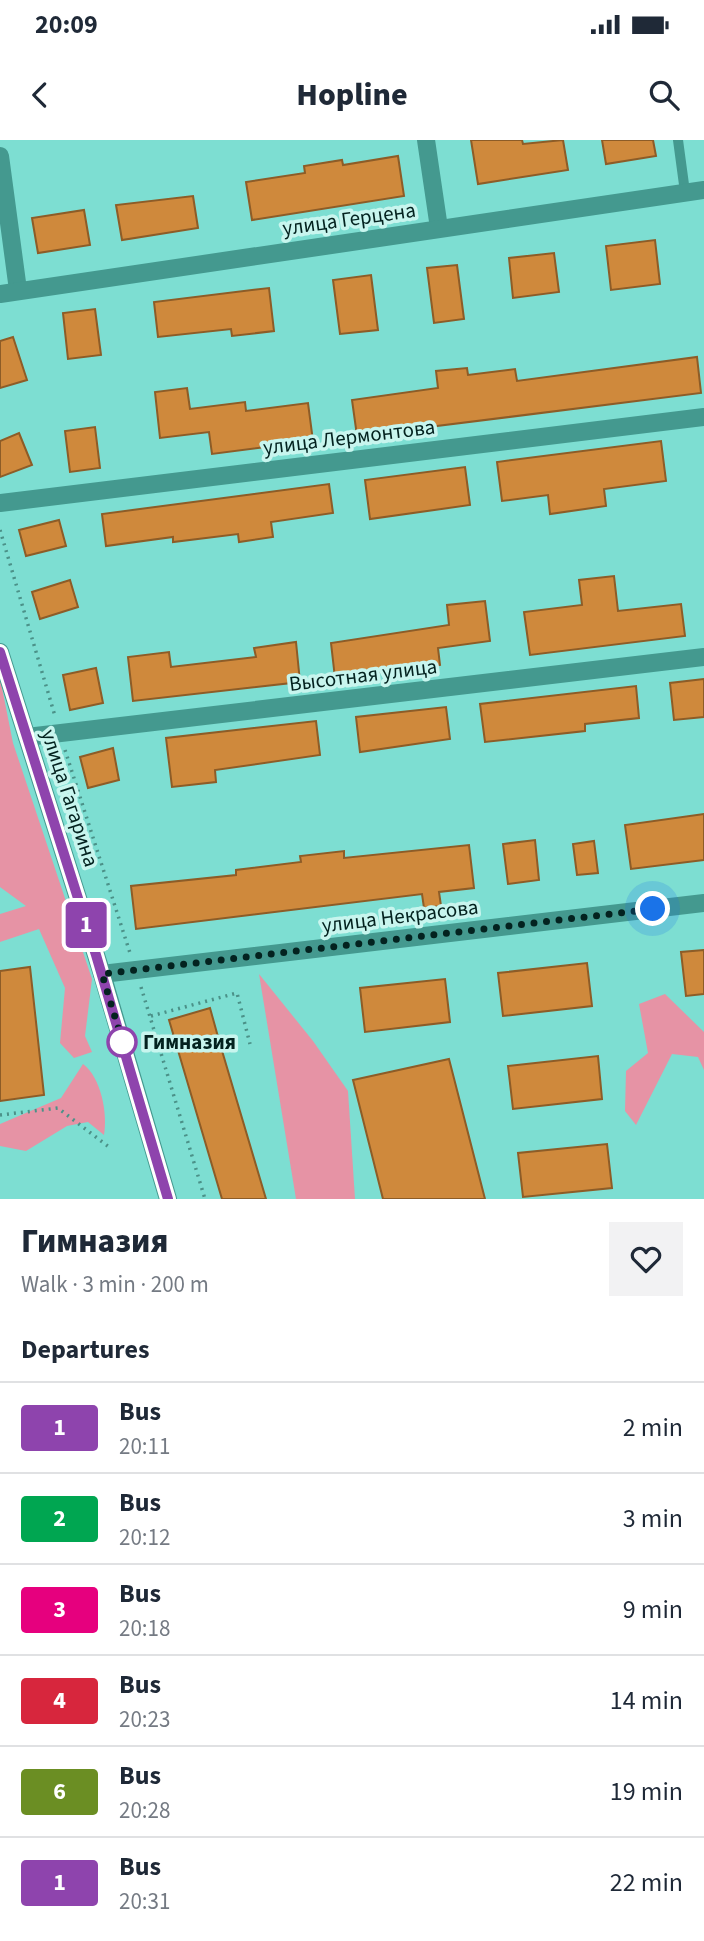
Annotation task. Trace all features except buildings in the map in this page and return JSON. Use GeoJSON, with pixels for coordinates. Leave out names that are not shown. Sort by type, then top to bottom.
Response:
{"type":"FeatureCollection","features":[{"type":"Feature","properties":{"kind":"street"},"geometry":{"type":"LineString","coordinates":[[426,140],[439,228]]}},
{"type":"Feature","properties":{"kind":"street"},"geometry":{"type":"LineString","coordinates":[[0,156],[18,290]]}},
{"type":"Feature","properties":{"kind":"street","name":"улица Герцена"},"geometry":{"type":"LineString","coordinates":[[0,294],[704,190]]}},
{"type":"Feature","properties":{"kind":"street","name":"улица Лермонтова"},"geometry":{"type":"LineString","coordinates":[[0,503],[704,417]]}},
{"type":"Feature","properties":{"kind":"street","name":"улица Гагарина"},"geometry":{"type":"LineString","coordinates":[[0,652],[102,974],[167,1199]]}},
{"type":"Feature","properties":{"kind":"street","name":"Высотная улица"},"geometry":{"type":"LineString","coordinates":[[27,737],[704,657]]}},
{"type":"Feature","properties":{"kind":"street","name":"улица Некрасова"},"geometry":{"type":"LineString","coordinates":[[102,974],[704,903]]}},
{"type":"Feature","properties":{"kind":"lane"},"geometry":{"type":"LineString","coordinates":[[678,140],[685,192]]}},
{"type":"Feature","properties":{"kind":"path"},"geometry":{"type":"LineString","coordinates":[[0,530],[60,734],[151,1016],[205,1199]]}},
{"type":"Feature","properties":{"kind":"path"},"geometry":{"type":"LineString","coordinates":[[151,1016],[237,993],[250,1044]]}},
{"type":"Feature","properties":{"kind":"path"},"geometry":{"type":"LineString","coordinates":[[0,1115],[58,1108],[109,1147]]}},
{"type":"Feature","properties":{"kind":"shaded area"},"geometry":{"type":"Polygon","coordinates":[[[0,678],[13,743],[92,979],[85,1036],[92,1052],[74,1058],[60,1043],[65,988],[39,929],[0,942],[0,914],[26,906],[0,887],[0,678]]]}},
{"type":"Feature","properties":{"kind":"shaded area"},"geometry":{"type":"Polygon","coordinates":[[[259,974],[313,1041],[348,1091],[355,1199],[296,1199],[259,974]]]}},
{"type":"Feature","properties":{"kind":"shaded area"},"geometry":{"type":"Polygon","coordinates":[[[665,994],[704,1032],[704,1070],[698,1057],[672,1054],[636,1125],[625,1111],[626,1071],[648,1053],[639,1004],[665,994]]]}},
{"type":"Feature","properties":{"kind":"shaded area"},"geometry":{"type":"Polygon","coordinates":[[[83,1064],[94,1078],[102,1096],[104,1135],[88,1122],[67,1126],[26,1151],[0,1146],[0,1124],[61,1098],[83,1064]]]}},
{"type":"Feature","properties":{"kind":"bus line","name":"1"},"geometry":{"type":"LineString","coordinates":[[0,652],[96,955],[168,1199]]}},
{"type":"Feature","properties":{"kind":"place","name":"Гимназия"},"geometry":{"type":"Point","coordinates":[122,1042]}},
{"type":"Feature","properties":{"kind":"route"},"geometry":{"type":"LineString","coordinates":[[122,1042],[124,1047],[102,974],[653,909]]}}]}
